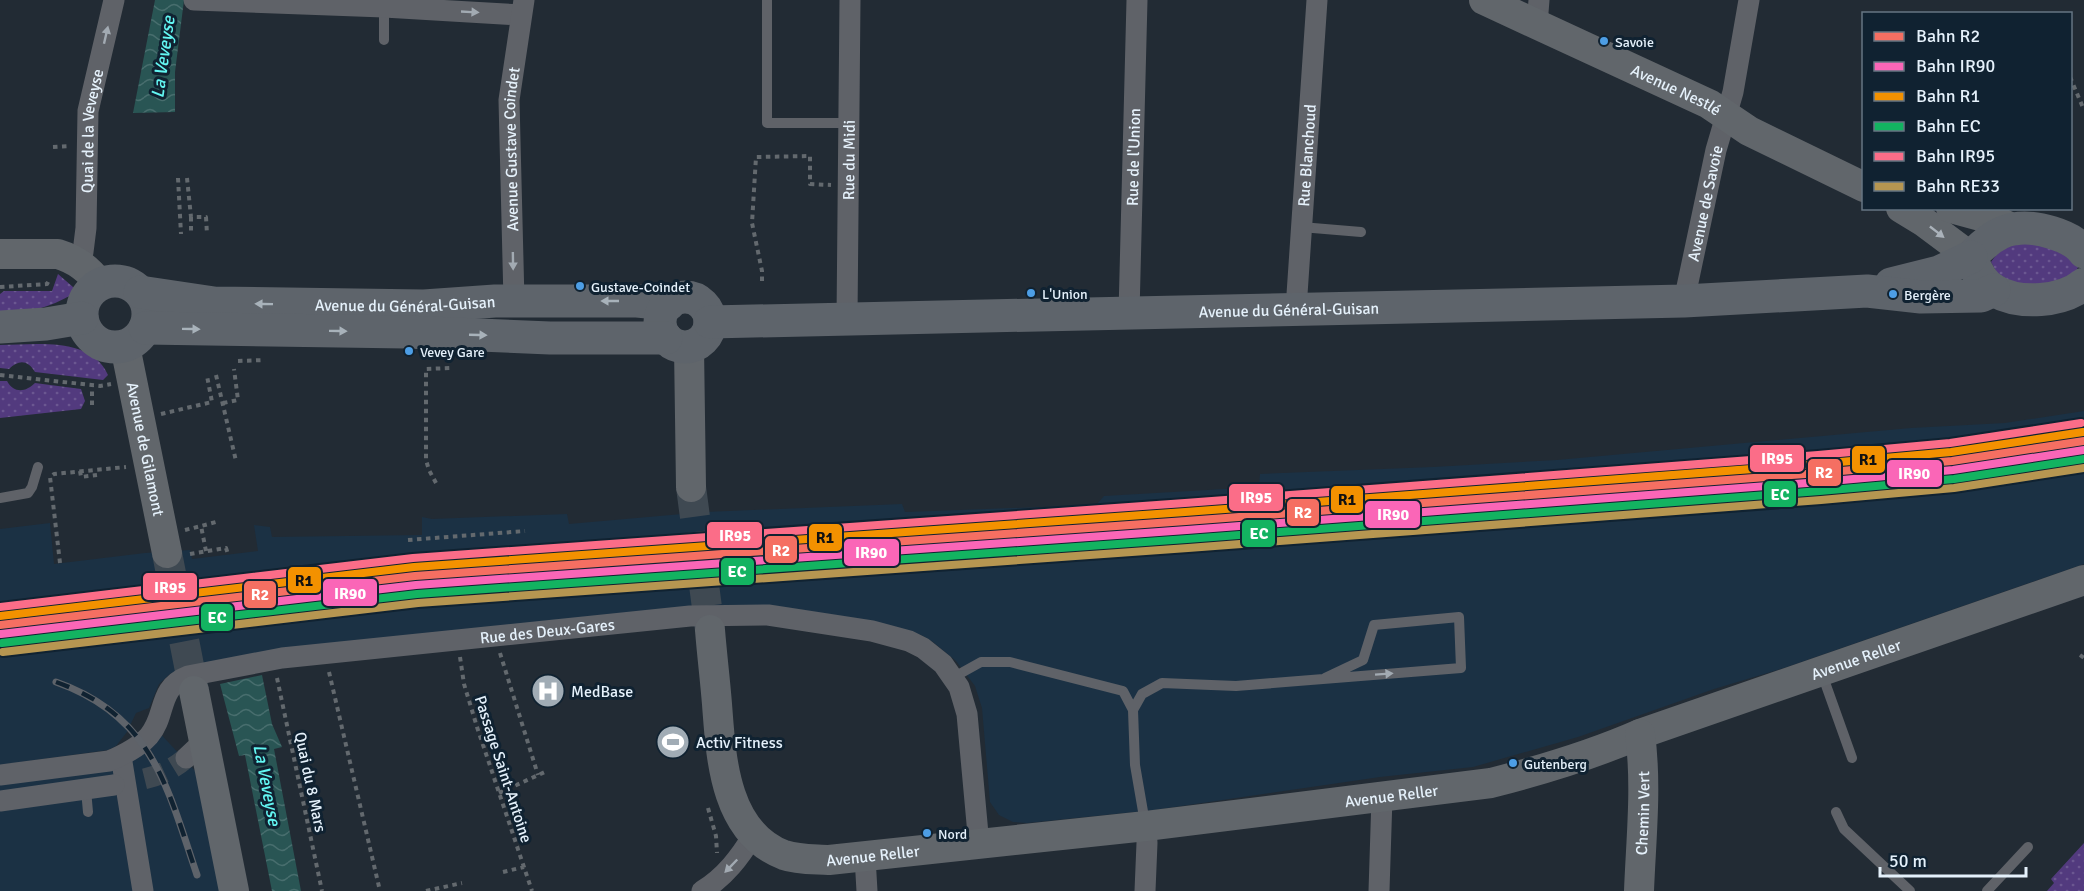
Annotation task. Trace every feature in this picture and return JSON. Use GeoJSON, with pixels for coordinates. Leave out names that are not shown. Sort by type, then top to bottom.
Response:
{"type":"FeatureCollection","features":[{"type":"Feature","properties":{"kind":"main road","name":"Avenue du Général-Guisan"},"geometry":{"type":"LineString","coordinates":[[1867,291],[1939,272],[1971,257],[1989,241],[2014,229]]}},
{"type":"Feature","properties":{"kind":"main road"},"geometry":{"type":"LineString","coordinates":[[2014,229],[2044,231],[2060,235],[2083,249]]}},
{"type":"Feature","properties":{"kind":"main road"},"geometry":{"type":"LineString","coordinates":[[1971,257],[1982,280],[1994,290],[2021,298],[2077,295]]}},
{"type":"Feature","properties":{"kind":"main road","name":"Avenue du Général-Guisan"},"geometry":{"type":"LineString","coordinates":[[89,273],[108,281],[126,282],[140,292],[214,303],[424,306],[514,301],[637,301],[669,304]]}},
{"type":"Feature","properties":{"kind":"main road"},"geometry":{"type":"LineString","coordinates":[[0,327],[46,324],[82,318],[86,298],[92,290],[89,273]]}},
{"type":"Feature","properties":{"kind":"main road","name":"Avenue du Général-Guisan"},"geometry":{"type":"LineString","coordinates":[[710,322],[1683,301],[1867,291],[1920,297],[1981,296],[1994,290]]}},
{"type":"Feature","properties":{"kind":"main road"},"geometry":{"type":"LineString","coordinates":[[135,337],[148,309],[140,292]]}},
{"type":"Feature","properties":{"kind":"main road"},"geometry":{"type":"LineString","coordinates":[[678,298],[695,300],[708,311],[710,322],[704,338],[678,342],[663,332],[661,320],[669,304],[678,298]]}},
{"type":"Feature","properties":{"kind":"main road","name":"Avenue du Général-Guisan"},"geometry":{"type":"LineString","coordinates":[[82,318],[90,335],[97,342],[115,347],[135,337],[406,332],[678,342]]}},
{"type":"Feature","properties":{"kind":"street","name":"Quai de la Veveyse"},"geometry":{"type":"LineString","coordinates":[[89,273],[83,252],[86,228],[88,111],[114,0]]}},
{"type":"Feature","properties":{"kind":"street"},"geometry":{"type":"LineString","coordinates":[[195,0],[384,7],[522,7]]}},
{"type":"Feature","properties":{"kind":"street","name":"Rue du Midi"},"geometry":{"type":"LineString","coordinates":[[847,319],[850,0]]}},
{"type":"Feature","properties":{"kind":"street","name":"Rue de l'Union"},"geometry":{"type":"LineString","coordinates":[[1129,313],[1137,0]]}},
{"type":"Feature","properties":{"kind":"street","name":"Rue Blanchoud"},"geometry":{"type":"LineString","coordinates":[[1296,309],[1317,0]]}},
{"type":"Feature","properties":{"kind":"street","name":"Avenue Nestlé"},"geometry":{"type":"LineString","coordinates":[[1484,0],[1538,13],[1709,104],[1749,131],[1862,187]]}},
{"type":"Feature","properties":{"kind":"street","name":"Avenue de Savoie"},"geometry":{"type":"LineString","coordinates":[[1683,301],[1725,116],[1733,92],[1749,0]]}},
{"type":"Feature","properties":{"kind":"street","name":"Avenue Gustave Coindet"},"geometry":{"type":"LineString","coordinates":[[514,301],[509,100],[522,7]]}},
{"type":"Feature","properties":{"kind":"street"},"geometry":{"type":"LineString","coordinates":[[1904,210],[1971,257]]}},
{"type":"Feature","properties":{"kind":"street"},"geometry":{"type":"LineString","coordinates":[[1958,210],[1995,220],[2014,229]]}},
{"type":"Feature","properties":{"kind":"street"},"geometry":{"type":"LineString","coordinates":[[0,254],[58,254],[89,273]]}},
{"type":"Feature","properties":{"kind":"street","name":"Avenue de Gilamont"},"geometry":{"type":"LineString","coordinates":[[135,337],[180,546]]}},
{"type":"Feature","properties":{"kind":"street"},"geometry":{"type":"LineString","coordinates":[[678,342],[691,487]]}},
{"type":"Feature","properties":{"kind":"street","name":"Avenue Reller"},"geometry":{"type":"LineString","coordinates":[[710,630],[712,696],[727,787],[742,819],[766,845],[784,855],[818,860],[865,857],[1146,826],[1467,787],[1526,774],[1603,750],[1640,734],[2084,580]]}},
{"type":"Feature","properties":{"kind":"street","name":"Rue des Deux-Gares"},"geometry":{"type":"LineString","coordinates":[[0,775],[109,761],[136,747],[149,736],[160,717],[166,693],[182,679],[282,658],[690,616],[768,615],[873,631],[909,641],[933,654],[954,677],[964,699],[979,845]]}},
{"type":"Feature","properties":{"kind":"street"},"geometry":{"type":"LineString","coordinates":[[194,691],[195,749],[234,891]]}},
{"type":"Feature","properties":{"kind":"street","name":"Chemin Vert"},"geometry":{"type":"LineString","coordinates":[[1639,891],[1644,785],[1644,760],[1640,734]]}},
{"type":"Feature","properties":{"kind":"street"},"geometry":{"type":"LineString","coordinates":[[121,756],[143,891]]}},
{"type":"Feature","properties":{"kind":"street"},"geometry":{"type":"LineString","coordinates":[[0,801],[114,785]]}},
{"type":"Feature","properties":{"kind":"street"},"geometry":{"type":"LineString","coordinates":[[1379,891],[1382,797]]}},
{"type":"Feature","properties":{"kind":"street"},"geometry":{"type":"LineString","coordinates":[[1145,891],[1148,843],[1146,826]]}},
{"type":"Feature","properties":{"kind":"street"},"geometry":{"type":"LineString","coordinates":[[702,891],[715,883],[740,857],[754,834]]}},
{"type":"Feature","properties":{"kind":"street"},"geometry":{"type":"LineString","coordinates":[[865,857],[867,891]]}},
{"type":"Feature","properties":{"kind":"lane"},"geometry":{"type":"LineString","coordinates":[[767,0],[767,123],[849,123]]}},
{"type":"Feature","properties":{"kind":"lane"},"geometry":{"type":"LineString","coordinates":[[384,7],[384,40]]}},
{"type":"Feature","properties":{"kind":"lane"},"geometry":{"type":"LineString","coordinates":[[1301,228],[1361,232]]}},
{"type":"Feature","properties":{"kind":"lane"},"geometry":{"type":"LineString","coordinates":[[0,498],[28,493],[38,467]]}},
{"type":"Feature","properties":{"kind":"lane"},"geometry":{"type":"LineString","coordinates":[[1133,710],[1142,694],[1162,683],[1236,687],[1461,668],[1459,617],[1374,625],[1363,660],[1325,678]]}},
{"type":"Feature","properties":{"kind":"lane"},"geometry":{"type":"LineString","coordinates":[[954,677],[981,662],[1010,662],[1123,691],[1133,710],[1135,765],[1146,826]]}},
{"type":"Feature","properties":{"kind":"lane"},"geometry":{"type":"LineString","coordinates":[[1821,671],[1852,758]]}},
{"type":"Feature","properties":{"kind":"lane"},"geometry":{"type":"LineString","coordinates":[[86,790],[88,812]]}},
{"type":"Feature","properties":{"kind":"lane"},"geometry":{"type":"LineString","coordinates":[[1836,812],[1844,829],[1910,891]]}},
{"type":"Feature","properties":{"kind":"lane"},"geometry":{"type":"LineString","coordinates":[[1987,891],[2028,847]]}},
{"type":"Feature","properties":{"kind":"path"},"geometry":{"type":"LineString","coordinates":[[2072,82],[2084,110]]}},
{"type":"Feature","properties":{"kind":"path"},"geometry":{"type":"LineString","coordinates":[[762,281],[752,223],[756,157],[810,156],[810,184],[848,186]]}},
{"type":"Feature","properties":{"kind":"path"},"geometry":{"type":"LineString","coordinates":[[178,178],[181,234]]}},
{"type":"Feature","properties":{"kind":"path"},"geometry":{"type":"LineString","coordinates":[[188,178],[191,233]]}},
{"type":"Feature","properties":{"kind":"path"},"geometry":{"type":"LineString","coordinates":[[191,217],[206,217],[207,234]]}},
{"type":"Feature","properties":{"kind":"path"},"geometry":{"type":"LineString","coordinates":[[0,287],[47,284],[51,275]]}},
{"type":"Feature","properties":{"kind":"path"},"geometry":{"type":"LineString","coordinates":[[238,361],[266,360]]}},
{"type":"Feature","properties":{"kind":"path"},"geometry":{"type":"LineString","coordinates":[[436,483],[426,460],[426,369],[450,368]]}},
{"type":"Feature","properties":{"kind":"path"},"geometry":{"type":"LineString","coordinates":[[223,404],[238,400],[234,369]]}},
{"type":"Feature","properties":{"kind":"path"},"geometry":{"type":"LineString","coordinates":[[0,375],[92,386],[111,384]]}},
{"type":"Feature","properties":{"kind":"path"},"geometry":{"type":"LineString","coordinates":[[216,375],[236,461]]}},
{"type":"Feature","properties":{"kind":"path"},"geometry":{"type":"LineString","coordinates":[[161,414],[191,409],[212,402],[207,376]]}},
{"type":"Feature","properties":{"kind":"path"},"geometry":{"type":"LineString","coordinates":[[92,386],[92,405]]}},
{"type":"Feature","properties":{"kind":"path"},"geometry":{"type":"LineString","coordinates":[[60,563],[49,480],[54,474],[124,467]]}},
{"type":"Feature","properties":{"kind":"path"},"geometry":{"type":"LineString","coordinates":[[80,471],[81,477],[98,476],[97,470]]}},
{"type":"Feature","properties":{"kind":"path"},"geometry":{"type":"LineString","coordinates":[[180,546],[201,526],[216,522],[215,520]]}},
{"type":"Feature","properties":{"kind":"path"},"geometry":{"type":"LineString","coordinates":[[201,526],[206,551]]}},
{"type":"Feature","properties":{"kind":"path"},"geometry":{"type":"LineString","coordinates":[[408,540],[525,531]]}},
{"type":"Feature","properties":{"kind":"path"},"geometry":{"type":"LineString","coordinates":[[180,546],[206,551],[226,548],[228,554]]}},
{"type":"Feature","properties":{"kind":"path"},"geometry":{"type":"LineString","coordinates":[[306,606],[505,585]]}},
{"type":"Feature","properties":{"kind":"path"},"geometry":{"type":"LineString","coordinates":[[193,617],[202,616],[202,613]]}},
{"type":"Feature","properties":{"kind":"path"},"geometry":{"type":"LineString","coordinates":[[495,637],[538,775]]}},
{"type":"Feature","properties":{"kind":"path"},"geometry":{"type":"LineString","coordinates":[[0,643],[6,642]]}},
{"type":"Feature","properties":{"kind":"path","name":"Passage Saint-Antoine"},"geometry":{"type":"LineString","coordinates":[[459,653],[464,684],[532,891]]}},
{"type":"Feature","properties":{"kind":"path"},"geometry":{"type":"LineString","coordinates":[[325,654],[354,770],[380,891]]}},
{"type":"Feature","properties":{"kind":"path","name":"Quai du 8 Mars"},"geometry":{"type":"LineString","coordinates":[[277,678],[322,891]]}},
{"type":"Feature","properties":{"kind":"path"},"geometry":{"type":"LineString","coordinates":[[499,793],[547,771]]}},
{"type":"Feature","properties":{"kind":"path"},"geometry":{"type":"LineString","coordinates":[[503,872],[524,867]]}},
{"type":"Feature","properties":{"kind":"path"},"geometry":{"type":"LineString","coordinates":[[426,891],[462,883]]}},
{"type":"Feature","properties":{"kind":"shaded area"},"geometry":{"type":"Polygon","coordinates":[[[2034,241],[2076,260],[2078,267],[2075,274],[2056,287],[2002,283],[1991,262],[2005,248],[2034,241]]]}},
{"type":"Feature","properties":{"kind":"shaded area"},"geometry":{"type":"Polygon","coordinates":[[[58,274],[73,287],[73,294],[38,309],[0,315],[0,294],[4,291],[52,291],[58,274]]]}},
{"type":"Feature","properties":{"kind":"shaded area"},"geometry":{"type":"Polygon","coordinates":[[[45,344],[76,348],[89,354],[100,363],[108,375],[103,380],[35,372],[23,362],[9,369],[0,368],[0,345],[45,344]]]}},
{"type":"Feature","properties":{"kind":"shaded area"},"geometry":{"type":"Polygon","coordinates":[[[0,381],[7,381],[17,390],[24,390],[35,383],[81,389],[85,401],[81,409],[0,418],[0,381]]]}},
{"type":"Feature","properties":{"kind":"shaded area"},"geometry":{"type":"Polygon","coordinates":[[[2084,411],[2084,564],[1578,737],[1473,767],[1380,777],[1154,810],[1027,823],[1013,822],[999,815],[990,802],[982,708],[975,686],[956,661],[921,635],[823,614],[171,673],[159,684],[149,708],[136,713],[127,732],[116,746],[108,750],[0,765],[0,529],[50,523],[54,564],[190,550],[192,559],[258,551],[254,525],[270,527],[272,537],[422,535],[422,517],[432,519],[567,514],[569,524],[705,512],[902,504],[905,512],[1096,505],[1104,496],[1259,487],[1260,474],[1557,460],[1911,428],[2005,423],[2084,411]]]}},
{"type":"Feature","properties":{"kind":"shaded area"},"geometry":{"type":"Polygon","coordinates":[[[155,728],[199,775],[223,891],[0,891],[0,775],[109,761],[155,728]]]}},
{"type":"Feature","properties":{"kind":"shaded area"},"geometry":{"type":"Polygon","coordinates":[[[2084,843],[2084,891],[2047,891],[2054,883],[2051,879],[2084,843]]]}},
{"type":"Feature","properties":{"kind":"water","name":"La Veveyse"},"geometry":{"type":"Polygon","coordinates":[[[155,0],[184,0],[175,72],[175,112],[133,113],[155,0]]]}},
{"type":"Feature","properties":{"kind":"water","name":"La Veveyse"},"geometry":{"type":"Polygon","coordinates":[[[262,675],[272,724],[282,747],[274,749],[301,891],[272,891],[245,755],[239,756],[220,684],[262,675]]]}},
{"type":"Feature","properties":{"kind":"tunnel"},"geometry":{"type":"LineString","coordinates":[[691,487],[710,630]]}},
{"type":"Feature","properties":{"kind":"tunnel"},"geometry":{"type":"LineString","coordinates":[[167,553],[194,691]]}},
{"type":"Feature","properties":{"kind":"tunnel"},"geometry":{"type":"LineString","coordinates":[[114,785],[161,774],[186,758]]}},
{"type":"Feature","properties":{"kind":"railway"},"geometry":{"type":"LineString","coordinates":[[56,682],[89,696],[115,714],[152,758],[176,812],[197,875]]}},
{"type":"Feature","properties":{"kind":"rail line","name":"IR95"},"geometry":{"type":"LineString","coordinates":[[0,607],[413,558],[1818,455],[1950,443],[2081,423]]}},
{"type":"Feature","properties":{"kind":"rail line","name":"R1"},"geometry":{"type":"LineString","coordinates":[[0,616],[414,567],[1818,464],[1951,452],[2083,432]]}},
{"type":"Feature","properties":{"kind":"rail line","name":"R2"},"geometry":{"type":"LineString","coordinates":[[0,625],[415,576],[1819,473],[1952,461],[2084,441]]}},
{"type":"Feature","properties":{"kind":"rail line","name":"IR90"},"geometry":{"type":"LineString","coordinates":[[1,634],[416,585],[1820,482],[1953,470],[2084,450]]}},
{"type":"Feature","properties":{"kind":"rail line","name":"EC"},"geometry":{"type":"LineString","coordinates":[[2,643],[417,594],[1820,491],[1954,479],[2084,459]]}},
{"type":"Feature","properties":{"kind":"rail line","name":"RE33"},"geometry":{"type":"LineString","coordinates":[[3,652],[418,603],[1821,500],[1954,488],[2084,468]]}},
{"type":"Feature","properties":{"kind":"place","name":"Savoie"},"geometry":{"type":"Point","coordinates":[1604,41]}},
{"type":"Feature","properties":{"kind":"place","name":"Gustave-Coindet"},"geometry":{"type":"Point","coordinates":[580,286]}},
{"type":"Feature","properties":{"kind":"place","name":"L'Union"},"geometry":{"type":"Point","coordinates":[1031,293]}},
{"type":"Feature","properties":{"kind":"place","name":"Bergère"},"geometry":{"type":"Point","coordinates":[1893,294]}},
{"type":"Feature","properties":{"kind":"place","name":"Vevey Gare"},"geometry":{"type":"Point","coordinates":[409,351]}},
{"type":"Feature","properties":{"kind":"place","name":"MedBase"},"geometry":{"type":"Point","coordinates":[548,691]}},
{"type":"Feature","properties":{"kind":"place","name":"Activ Fitness"},"geometry":{"type":"Point","coordinates":[673,742]}},
{"type":"Feature","properties":{"kind":"place","name":"Gutenberg"},"geometry":{"type":"Point","coordinates":[1513,763]}},
{"type":"Feature","properties":{"kind":"place","name":"Nord"},"geometry":{"type":"Point","coordinates":[927,833]}}]}
